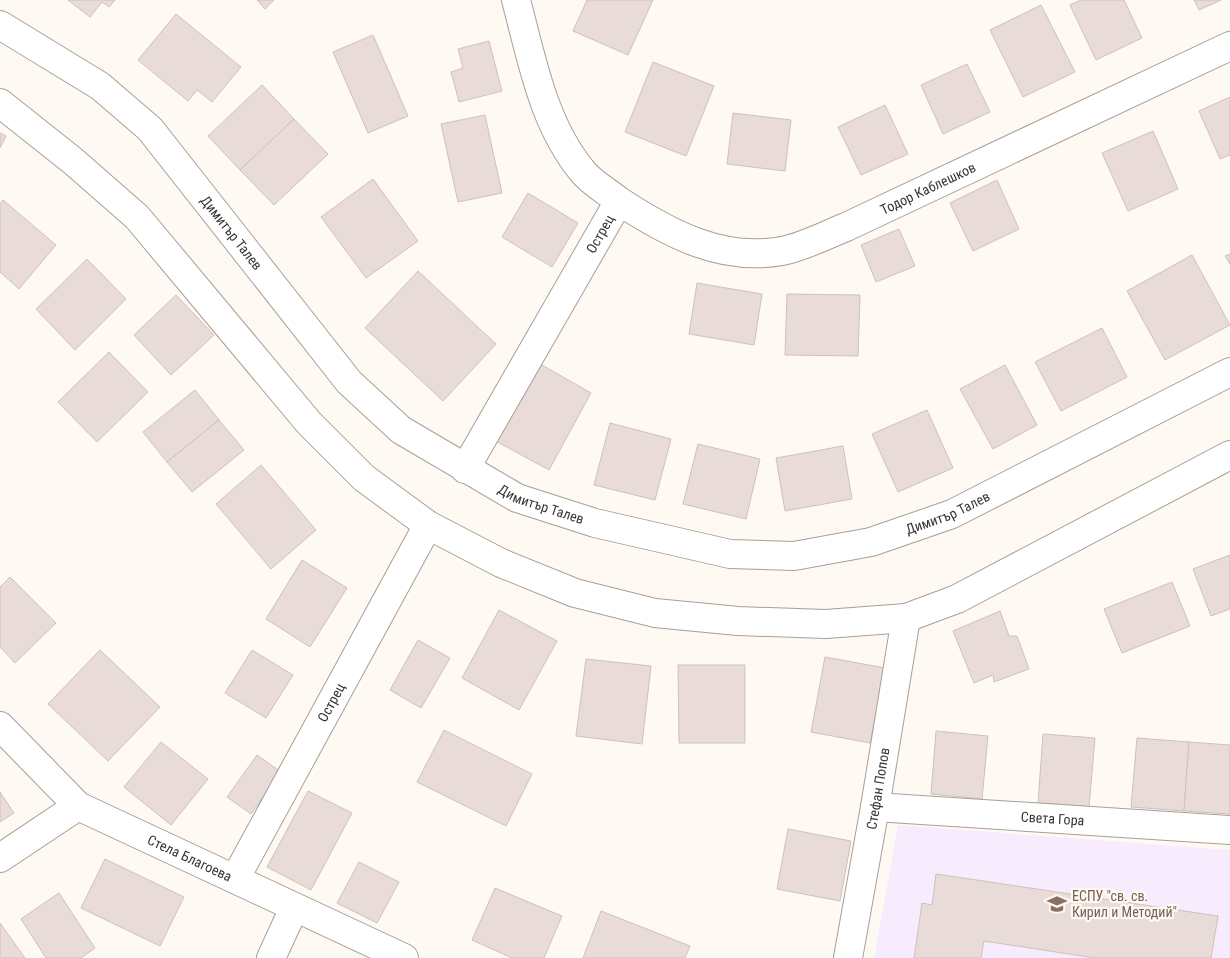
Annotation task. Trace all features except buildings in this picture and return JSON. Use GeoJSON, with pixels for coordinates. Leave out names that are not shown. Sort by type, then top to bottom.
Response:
{"type":"FeatureCollection","features":[{"type":"Feature","properties":{"kind":"street","name":"Острец"},"geometry":{"type":"LineString","coordinates":[[465,469],[619,201],[584,174],[558,135],[540,90],[516,0]]}},
{"type":"Feature","properties":{"kind":"street","name":"Димитър Талев"},"geometry":{"type":"LineString","coordinates":[[0,25],[100,86],[150,129],[349,382],[401,430],[517,498],[595,523],[730,554],[794,556],[871,542],[952,514],[1230,372]]}},
{"type":"Feature","properties":{"kind":"street","name":"Тодор Каблешков"},"geometry":{"type":"LineString","coordinates":[[619,201],[656,226],[694,243],[741,254],[783,250],[846,227],[1230,46]]}},
{"type":"Feature","properties":{"kind":"street"},"geometry":{"type":"LineString","coordinates":[[0,103],[73,161],[137,217],[309,423],[364,478],[428,525],[501,563],[575,593],[655,613],[738,621],[826,624],[906,618],[957,599],[1230,455]]}},
{"type":"Feature","properties":{"kind":"street","name":"Острец"},"geometry":{"type":"LineString","coordinates":[[235,880],[428,525]]}},
{"type":"Feature","properties":{"kind":"street","name":"Стефан Попов"},"geometry":{"type":"LineString","coordinates":[[848,958],[906,618]]}},
{"type":"Feature","properties":{"kind":"street","name":"Стела Благоева"},"geometry":{"type":"LineString","coordinates":[[0,726],[78,806],[404,958]]}},
{"type":"Feature","properties":{"kind":"street"},"geometry":{"type":"LineString","coordinates":[[0,858],[78,806]]}},
{"type":"Feature","properties":{"kind":"street","name":"Света Гора"},"geometry":{"type":"LineString","coordinates":[[875,807],[1230,830]]}},
{"type":"Feature","properties":{"kind":"street"},"geometry":{"type":"LineString","coordinates":[[271,958],[294,908]]}},
{"type":"Feature","properties":{"kind":"shaded area","name":"ЕСПУ \"св. св. Кирил и Методий\""},"geometry":{"type":"Polygon","coordinates":[[[898,825],[1230,850],[1230,958],[874,958],[898,825]]]}},
{"type":"Feature","properties":{"kind":"place","name":"ЕСПУ \"св. св. Кирил и Методий\""},"geometry":{"type":"Point","coordinates":[1057,904]}}]}
